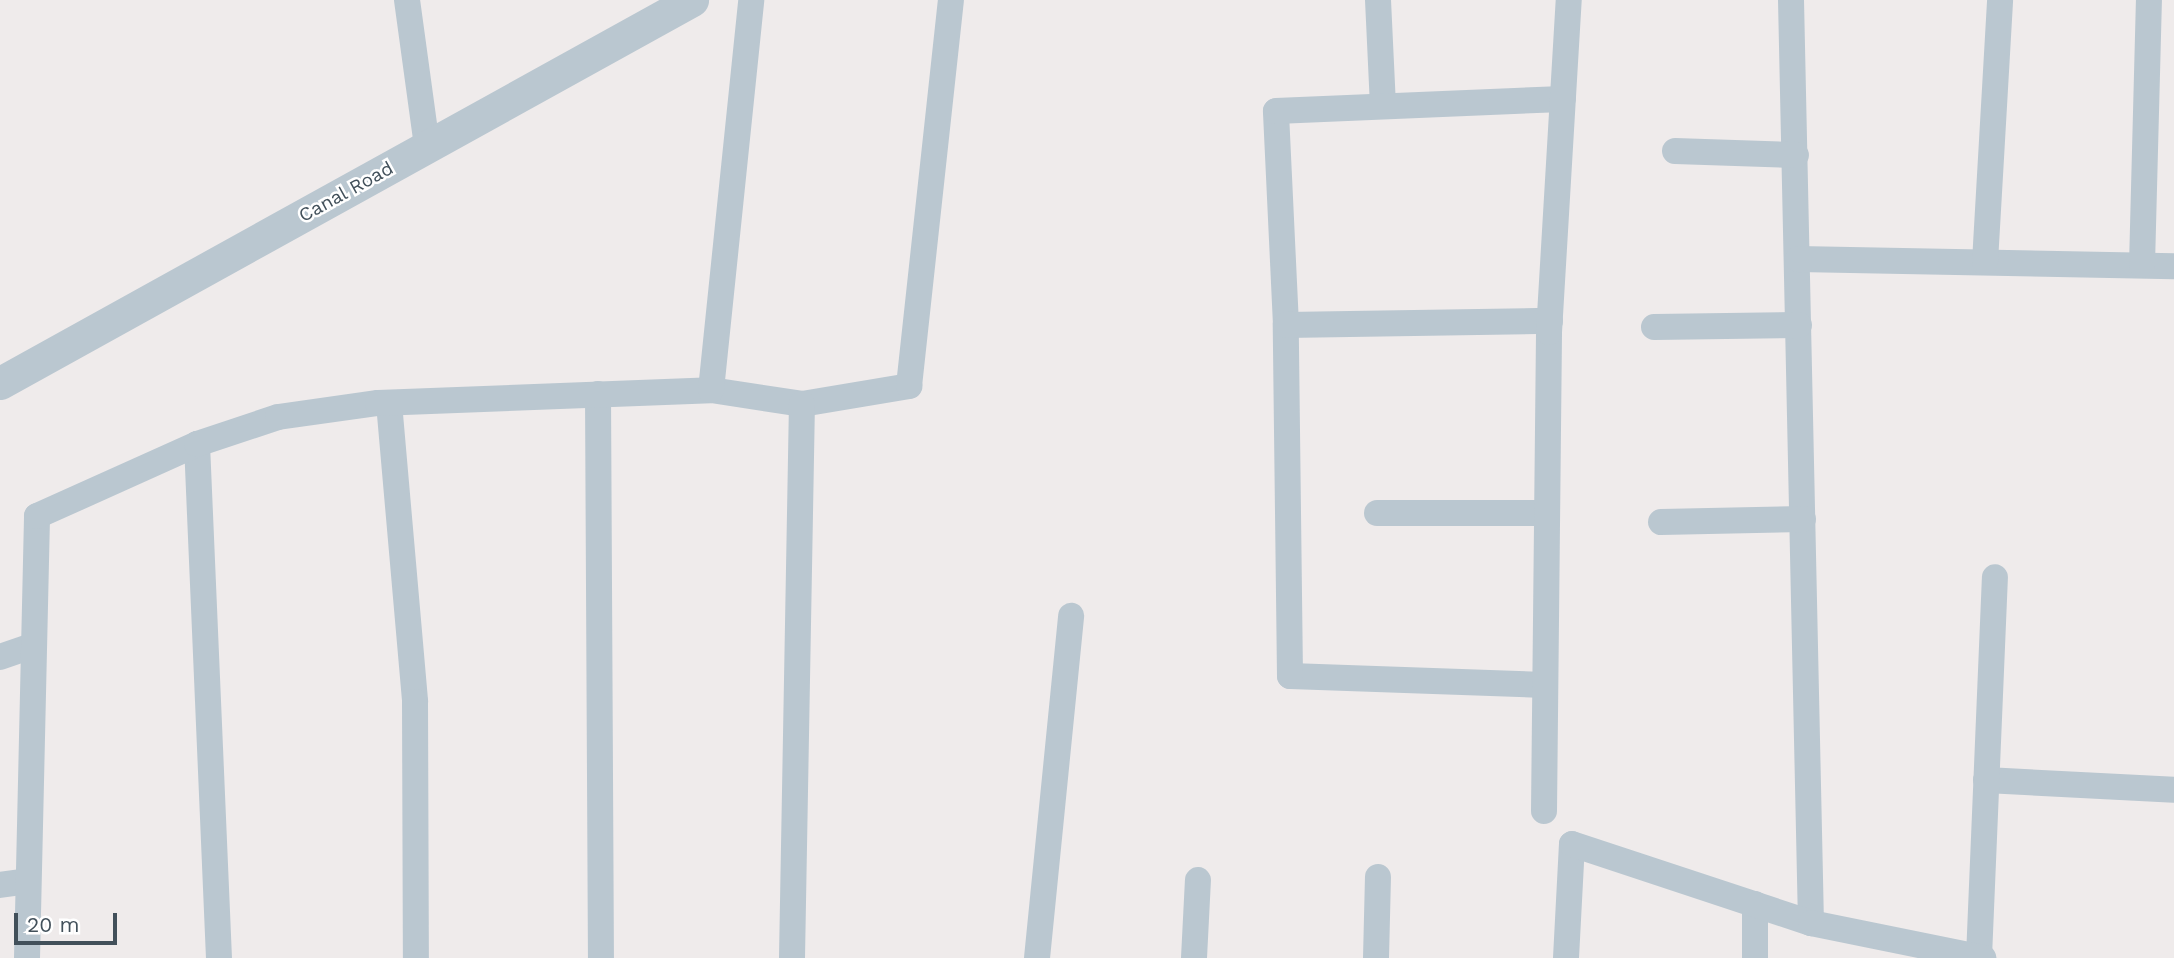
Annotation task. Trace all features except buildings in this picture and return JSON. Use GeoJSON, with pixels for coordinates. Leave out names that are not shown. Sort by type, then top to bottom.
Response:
{"type":"FeatureCollection","features":[{"type":"Feature","properties":{"kind":"street"},"geometry":{"type":"LineString","coordinates":[[407,0],[428,146]]}},
{"type":"Feature","properties":{"kind":"street","name":"Canal Road"},"geometry":{"type":"LineString","coordinates":[[0,383],[692,0]]}},
{"type":"Feature","properties":{"kind":"street"},"geometry":{"type":"LineString","coordinates":[[711,390],[751,0]]}},
{"type":"Feature","properties":{"kind":"street"},"geometry":{"type":"LineString","coordinates":[[27,958],[37,516],[197,444],[278,417],[389,402],[711,390],[802,404],[909,386],[951,0]]}},
{"type":"Feature","properties":{"kind":"street"},"geometry":{"type":"LineString","coordinates":[[1378,0],[1383,106]]}},
{"type":"Feature","properties":{"kind":"street"},"geometry":{"type":"LineString","coordinates":[[1544,811],[1550,321],[1569,0]]}},
{"type":"Feature","properties":{"kind":"street"},"geometry":{"type":"LineString","coordinates":[[1791,0],[1811,923]]}},
{"type":"Feature","properties":{"kind":"street"},"geometry":{"type":"LineString","coordinates":[[1985,262],[2000,0]]}},
{"type":"Feature","properties":{"kind":"street"},"geometry":{"type":"LineString","coordinates":[[2142,265],[2148,0]]}},
{"type":"Feature","properties":{"kind":"street"},"geometry":{"type":"LineString","coordinates":[[1545,685],[1290,676],[1286,325],[1276,111],[1563,99]]}},
{"type":"Feature","properties":{"kind":"street"},"geometry":{"type":"LineString","coordinates":[[1675,150],[1796,155]]}},
{"type":"Feature","properties":{"kind":"street"},"geometry":{"type":"LineString","coordinates":[[1798,259],[2174,266]]}},
{"type":"Feature","properties":{"kind":"street"},"geometry":{"type":"LineString","coordinates":[[1286,325],[1550,321]]}},
{"type":"Feature","properties":{"kind":"street"},"geometry":{"type":"LineString","coordinates":[[1654,327],[1799,325]]}},
{"type":"Feature","properties":{"kind":"street"},"geometry":{"type":"LineString","coordinates":[[598,394],[601,958]]}},
{"type":"Feature","properties":{"kind":"street"},"geometry":{"type":"LineString","coordinates":[[389,402],[415,702],[416,958]]}},
{"type":"Feature","properties":{"kind":"street"},"geometry":{"type":"LineString","coordinates":[[792,958],[802,404]]}},
{"type":"Feature","properties":{"kind":"street"},"geometry":{"type":"LineString","coordinates":[[197,444],[219,958]]}},
{"type":"Feature","properties":{"kind":"street"},"geometry":{"type":"LineString","coordinates":[[1377,513],[1547,513]]}},
{"type":"Feature","properties":{"kind":"street"},"geometry":{"type":"LineString","coordinates":[[1661,522],[1803,519]]}},
{"type":"Feature","properties":{"kind":"street"},"geometry":{"type":"LineString","coordinates":[[1566,958],[1572,844],[1811,923],[1981,958],[1995,577]]}},
{"type":"Feature","properties":{"kind":"street"},"geometry":{"type":"LineString","coordinates":[[1037,958],[1071,616]]}},
{"type":"Feature","properties":{"kind":"street"},"geometry":{"type":"LineString","coordinates":[[0,657],[34,645]]}},
{"type":"Feature","properties":{"kind":"street"},"geometry":{"type":"LineString","coordinates":[[1986,780],[2174,790]]}},
{"type":"Feature","properties":{"kind":"street"},"geometry":{"type":"LineString","coordinates":[[1376,958],[1378,877]]}},
{"type":"Feature","properties":{"kind":"street"},"geometry":{"type":"LineString","coordinates":[[1194,958],[1198,880]]}},
{"type":"Feature","properties":{"kind":"street"},"geometry":{"type":"LineString","coordinates":[[0,885],[28,881]]}},
{"type":"Feature","properties":{"kind":"street"},"geometry":{"type":"LineString","coordinates":[[1755,904],[1755,958]]}}]}
